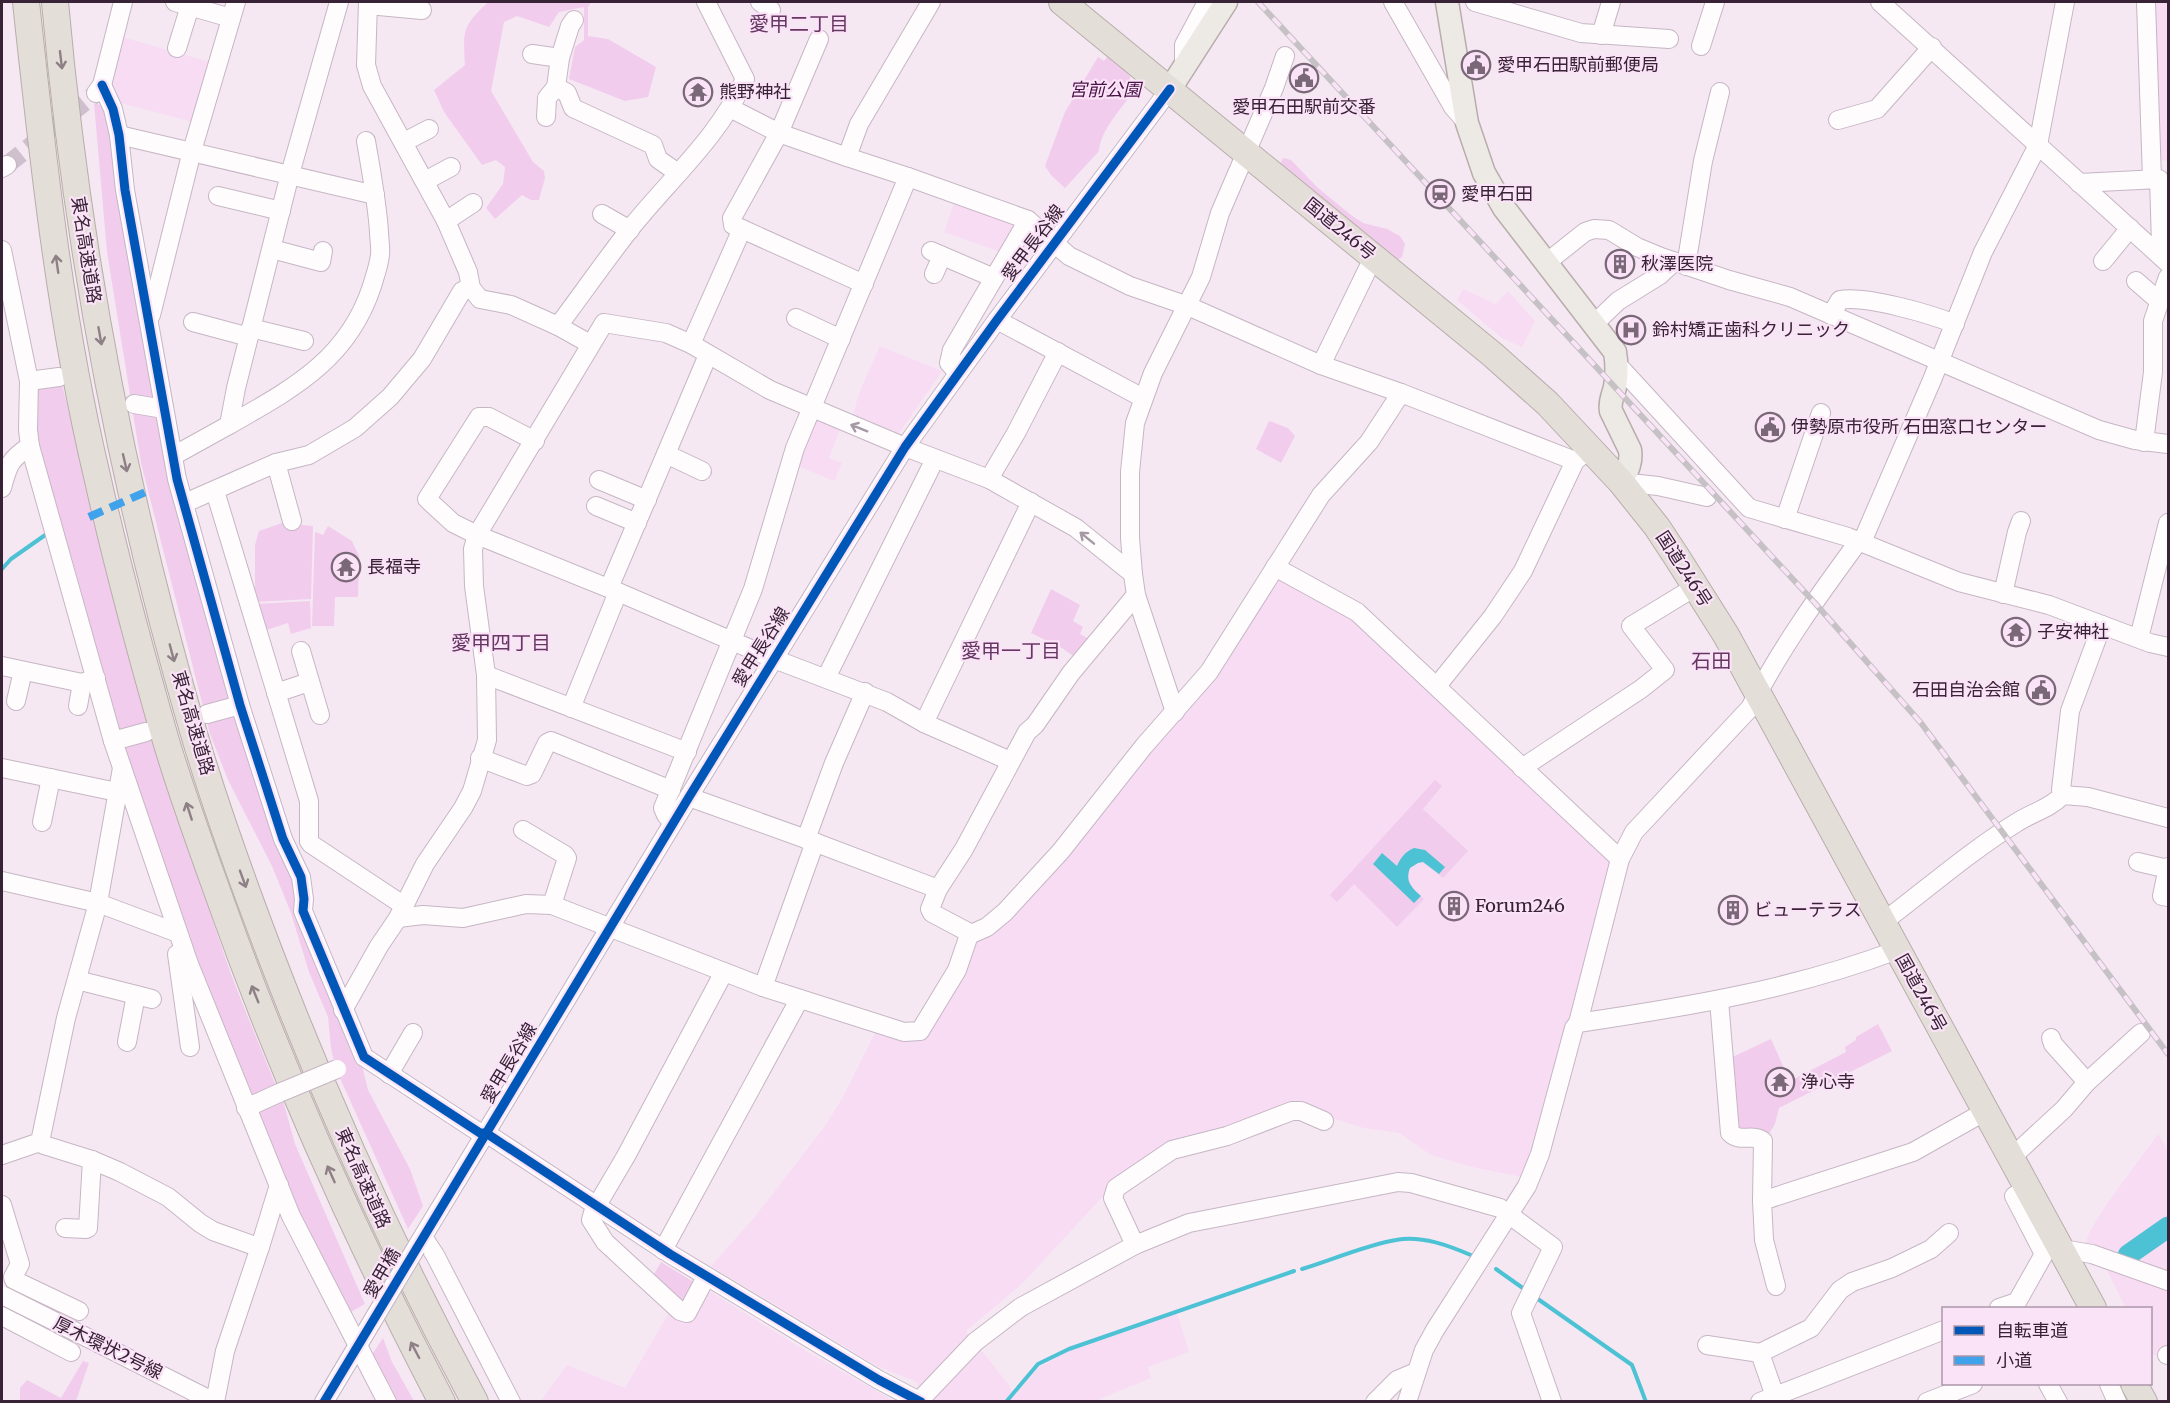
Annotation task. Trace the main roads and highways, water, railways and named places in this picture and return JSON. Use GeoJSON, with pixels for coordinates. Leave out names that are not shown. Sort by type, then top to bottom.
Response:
{"type":"FeatureCollection","features":[{"type":"Feature","properties":{"kind":"highway","name":"東名高速道路"},"geometry":{"type":"LineString","coordinates":[[26,2],[57,268],[82,404],[99,487],[166,742],[236,944],[289,1078],[366,1252],[442,1401]]}},
{"type":"Feature","properties":{"kind":"highway","name":"東名高速道路"},"geometry":{"type":"LineString","coordinates":[[55,2],[89,275],[112,406],[141,535],[194,734],[225,830],[305,1045],[394,1246],[475,1401]]}},
{"type":"Feature","properties":{"kind":"highway","name":"国道246号"},"geometry":{"type":"LineString","coordinates":[[1062,2],[1170,88],[1501,362],[1548,404],[1583,455],[1621,482],[1657,527],[1726,635],[2062,1249],[2086,1306]]}},
{"type":"Feature","properties":{"kind":"highway"},"geometry":{"type":"LineString","coordinates":[[2135,1385],[2144,1401]]}},
{"type":"Feature","properties":{"kind":"main road"},"geometry":{"type":"LineString","coordinates":[[1447,2],[1467,123],[1479,161],[1492,189],[1615,352],[1617,364],[1615,387],[1610,404],[1611,411],[1631,456],[1629,467],[1621,482]]}},
{"type":"Feature","properties":{"kind":"main road"},"geometry":{"type":"LineString","coordinates":[[1170,88],[1184,67],[1217,5]]}},
{"type":"Feature","properties":{"kind":"water"},"geometry":{"type":"Polygon","coordinates":[[[1414,848],[1425,850],[1445,867],[1439,874],[1423,862],[1410,868],[1408,877],[1410,883],[1421,896],[1414,903],[1373,864],[1382,853],[1397,866],[1404,855],[1414,848]]]}},
{"type":"Feature","properties":{"kind":"waterway"},"geometry":{"type":"LineString","coordinates":[[2,569],[11,559],[48,533]]}},
{"type":"Feature","properties":{"kind":"waterway"},"geometry":{"type":"LineString","coordinates":[[2128,1255],[2168,1227]]}},
{"type":"Feature","properties":{"kind":"waterway"},"geometry":{"type":"LineString","coordinates":[[1302,1269],[1373,1245],[1406,1239],[1436,1242],[1473,1256]]}},
{"type":"Feature","properties":{"kind":"waterway"},"geometry":{"type":"LineString","coordinates":[[1496,1269],[1527,1291]]}},
{"type":"Feature","properties":{"kind":"waterway"},"geometry":{"type":"LineString","coordinates":[[1006,1402],[1038,1364],[1069,1349],[1294,1271]]}},
{"type":"Feature","properties":{"kind":"waterway"},"geometry":{"type":"LineString","coordinates":[[1535,1297],[1632,1365],[1646,1402]]}},
{"type":"Feature","properties":{"kind":"tunnel"},"geometry":{"type":"LineString","coordinates":[[7,165],[95,94]]}},
{"type":"Feature","properties":{"kind":"railway"},"geometry":{"type":"LineString","coordinates":[[1258,2],[1814,602],[1921,723],[2168,1054]]}},
{"type":"Feature","properties":{"kind":"place","name":"愛甲石田駅前郵便局"},"geometry":{"type":"Point","coordinates":[1476,65]}},
{"type":"Feature","properties":{"kind":"place","name":"愛甲石田駅前交番"},"geometry":{"type":"Point","coordinates":[1304,78]}},
{"type":"Feature","properties":{"kind":"place","name":"熊野神社"},"geometry":{"type":"Point","coordinates":[698,92]}},
{"type":"Feature","properties":{"kind":"place","name":"愛甲石田"},"geometry":{"type":"Point","coordinates":[1440,194]}},
{"type":"Feature","properties":{"kind":"place","name":"秋澤医院"},"geometry":{"type":"Point","coordinates":[1620,264]}},
{"type":"Feature","properties":{"kind":"place","name":"鈴村矯正歯科クリニック"},"geometry":{"type":"Point","coordinates":[1631,330]}},
{"type":"Feature","properties":{"kind":"place","name":"伊勢原市役所 石田窓口センター"},"geometry":{"type":"Point","coordinates":[1770,427]}},
{"type":"Feature","properties":{"kind":"place","name":"長福寺"},"geometry":{"type":"Point","coordinates":[346,567]}},
{"type":"Feature","properties":{"kind":"place","name":"子安神社"},"geometry":{"type":"Point","coordinates":[2016,632]}},
{"type":"Feature","properties":{"kind":"place","name":"石田自治会館"},"geometry":{"type":"Point","coordinates":[2041,690]}},
{"type":"Feature","properties":{"kind":"place","name":"Forum246"},"geometry":{"type":"Point","coordinates":[1454,906]}},
{"type":"Feature","properties":{"kind":"place","name":"ビューテラス"},"geometry":{"type":"Point","coordinates":[1733,910]}},
{"type":"Feature","properties":{"kind":"place","name":"浄心寺"},"geometry":{"type":"Point","coordinates":[1780,1082]}},
{"type":"Feature","properties":{"kind":"district","name":"愛甲二丁目"},"geometry":{"type":"Point","coordinates":[799,24]}},
{"type":"Feature","properties":{"kind":"district","name":"愛甲四丁目"},"geometry":{"type":"Point","coordinates":[501,643]}},
{"type":"Feature","properties":{"kind":"district","name":"愛甲一丁目"},"geometry":{"type":"Point","coordinates":[1011,651]}},
{"type":"Feature","properties":{"kind":"district","name":"石田"},"geometry":{"type":"Point","coordinates":[1711,661]}},
{"type":"Feature","properties":{"kind":"park label","name":"宮前公園"},"geometry":{"type":"Point","coordinates":[1105,90]}}]}
